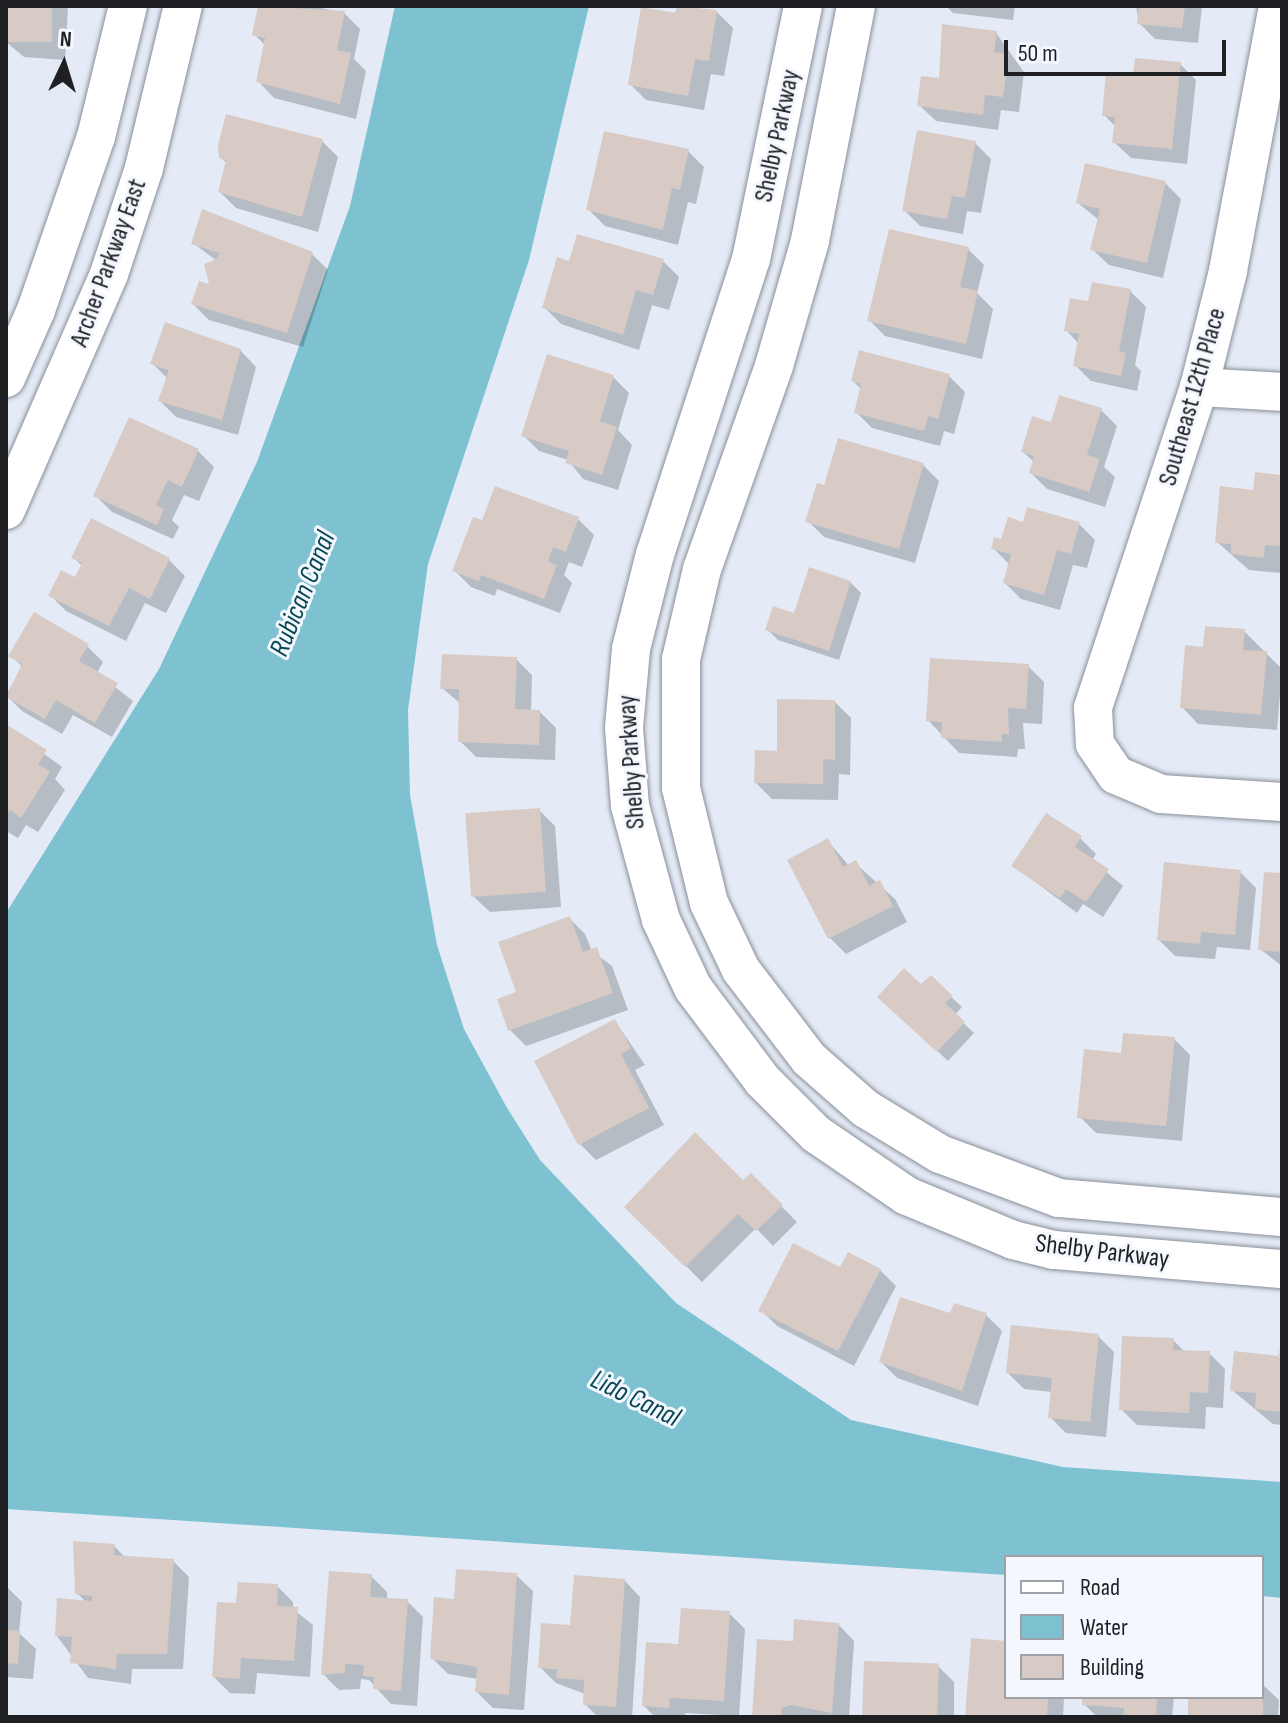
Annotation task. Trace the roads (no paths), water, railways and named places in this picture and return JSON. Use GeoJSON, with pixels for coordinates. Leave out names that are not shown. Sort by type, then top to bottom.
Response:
{"type":"FeatureCollection","features":[{"type":"Feature","properties":{"kind":"street","name":"Archer Parkway East"},"geometry":{"type":"LineString","coordinates":[[6,378],[21,309],[96,137],[128,6]]}},
{"type":"Feature","properties":{"kind":"street","name":"Archer Parkway East"},"geometry":{"type":"LineString","coordinates":[[6,510],[88,324],[144,168],[183,6]]}},
{"type":"Feature","properties":{"kind":"street","name":"Shelby Parkway"},"geometry":{"type":"LineString","coordinates":[[803,6],[751,259],[655,554],[631,649],[624,728],[637,845],[661,920],[693,988],[762,1080],[816,1134],[876,1178],[940,1213],[1013,1240],[1095,1256],[1282,1269]]}},
{"type":"Feature","properties":{"kind":"street","name":"Shelby Parkway"},"geometry":{"type":"LineString","coordinates":[[856,6],[810,241],[774,366],[690,613],[678,716],[688,831],[709,903],[741,970],[784,1031],[836,1085],[902,1133],[979,1172],[1099,1204],[1282,1217]]}},
{"type":"Feature","properties":{"kind":"street","name":"Southeast 12th Place"},"geometry":{"type":"LineString","coordinates":[[1278,6],[1228,271],[1199,387],[1093,708],[1095,744],[1116,775],[1161,794],[1282,802]]}},
{"type":"Feature","properties":{"kind":"street"},"geometry":{"type":"LineString","coordinates":[[21,309],[88,324]]}},
{"type":"Feature","properties":{"kind":"street"},"geometry":{"type":"LineString","coordinates":[[1199,387],[1282,392]]}},
{"type":"Feature","properties":{"kind":"street"},"geometry":{"type":"LineString","coordinates":[[1095,1256],[1099,1204]]}},
{"type":"Feature","properties":{"kind":"water"},"geometry":{"type":"Polygon","coordinates":[[[395,6],[589,6],[529,260],[428,564],[408,710],[410,795],[437,945],[464,1029],[540,1160],[676,1303],[851,1420],[1063,1467],[1282,1482],[1282,1598],[1264,1596],[1264,1555],[1004,1555],[1004,1575],[6,1509],[6,913],[159,669],[257,462],[350,206],[395,6]]]}},
{"type":"Feature","properties":{"kind":"water label","name":"Rubican Canal"},"geometry":{"type":"Point","coordinates":[303,594]}},
{"type":"Feature","properties":{"kind":"water label","name":"Lido Canal"},"geometry":{"type":"Point","coordinates":[635,1399]}}]}
